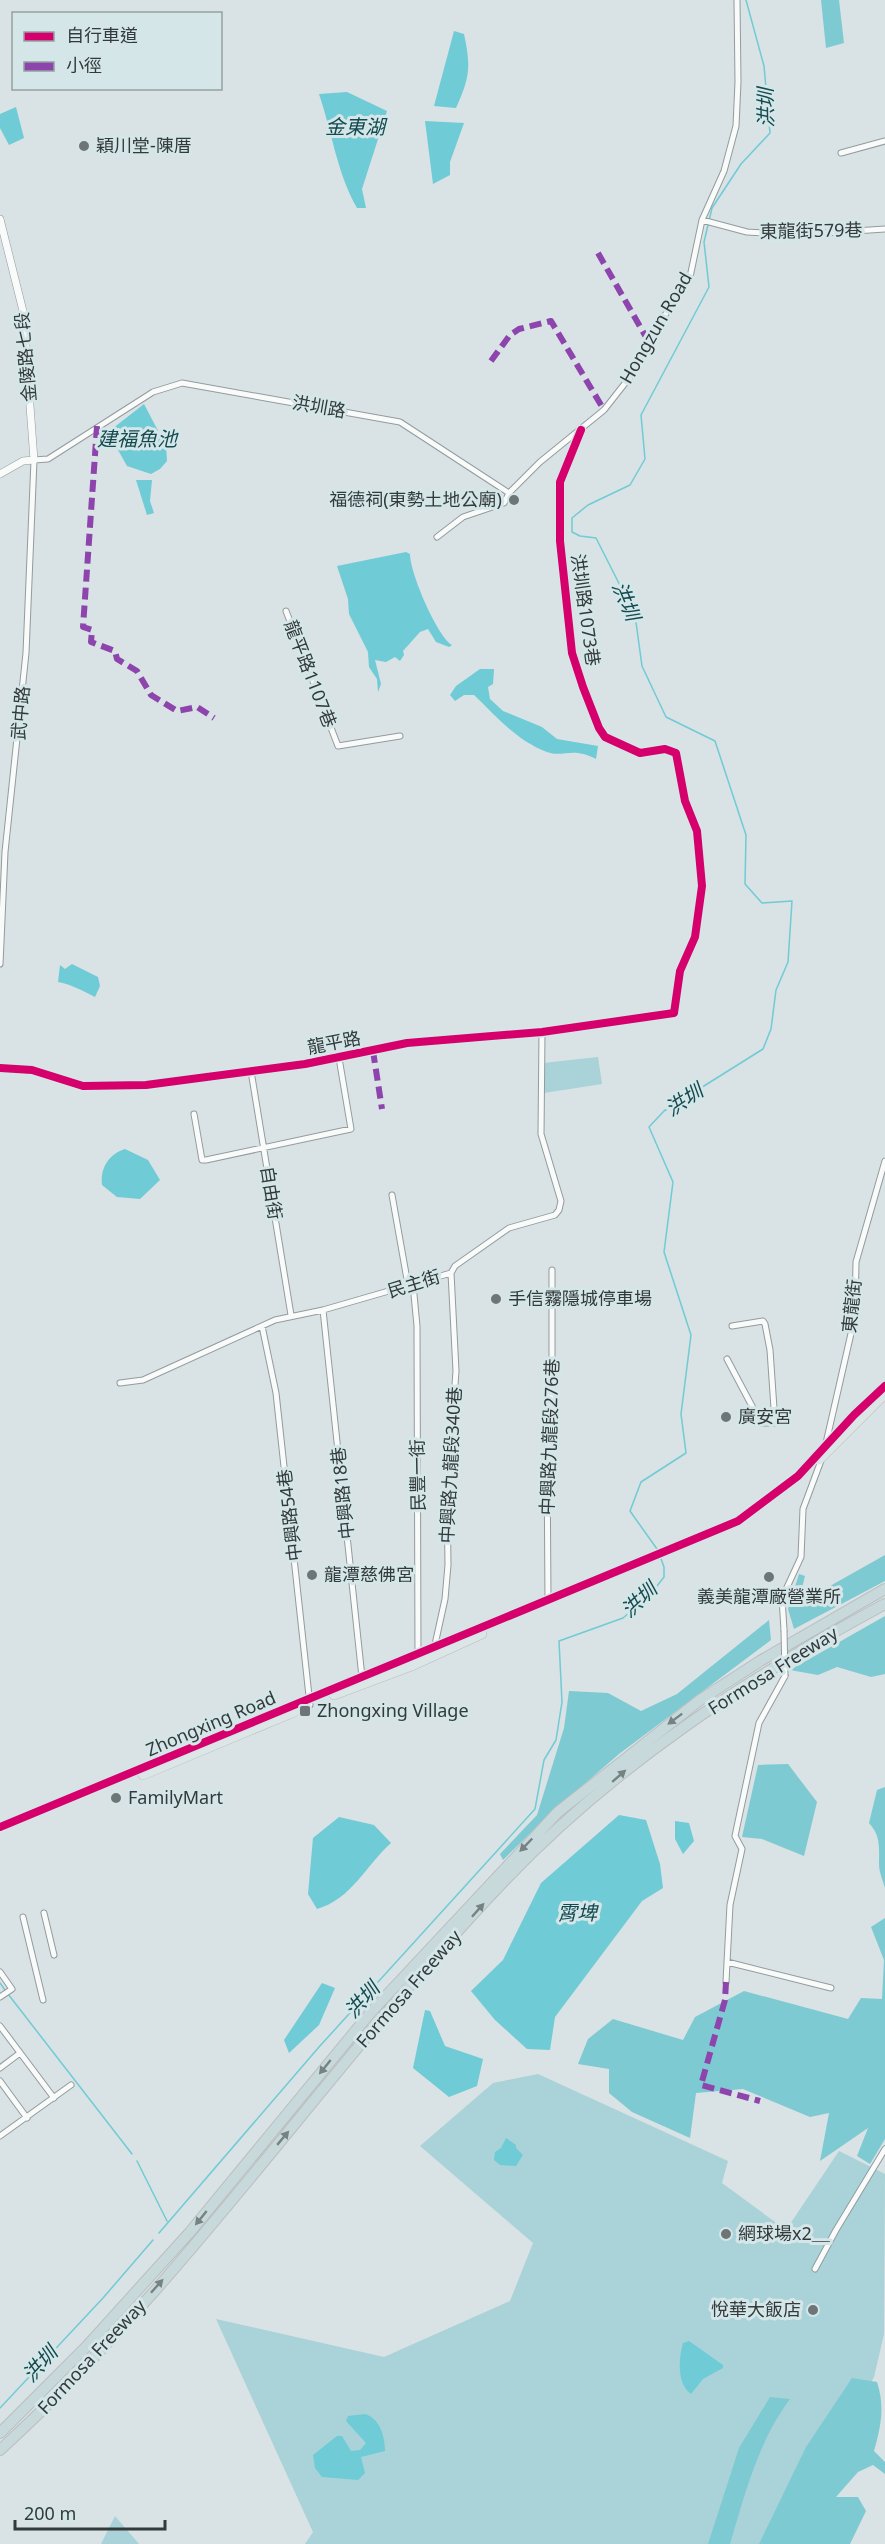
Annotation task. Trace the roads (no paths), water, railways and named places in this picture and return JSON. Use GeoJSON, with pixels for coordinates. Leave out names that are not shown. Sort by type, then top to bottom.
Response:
{"type":"FeatureCollection","features":[{"type":"Feature","properties":{"kind":"highway","name":"Formosa Freeway"},"geometry":{"type":"LineString","coordinates":[[0,2433],[86,2347],[174,2250],[370,2012],[558,1812],[700,1700],[760,1661],[885,1589]]}},
{"type":"Feature","properties":{"kind":"highway","name":"Formosa Freeway"},"geometry":{"type":"LineString","coordinates":[[0,2450],[97,2353],[194,2245],[381,2018],[506,1879],[630,1766],[711,1708],[885,1604]]}},
{"type":"Feature","properties":{"kind":"main road"},"geometry":{"type":"LineString","coordinates":[[434,1652],[548,1601],[665,1553],[707,1540],[770,1506],[885,1386]]}},
{"type":"Feature","properties":{"kind":"main road"},"geometry":{"type":"LineString","coordinates":[[824,1451],[885,1394]]}},
{"type":"Feature","properties":{"kind":"main road","name":"Zhongxing Road"},"geometry":{"type":"LineString","coordinates":[[0,1833],[310,1702],[362,1677],[418,1655],[434,1652]]}},
{"type":"Feature","properties":{"kind":"main road","name":"Zhongxing Road"},"geometry":{"type":"LineString","coordinates":[[0,1827],[310,1702],[414,1665],[434,1652]]}},
{"type":"Feature","properties":{"kind":"street","name":"Hongzun Road"},"geometry":{"type":"LineString","coordinates":[[581,430],[604,410],[638,368],[665,315],[690,277],[702,220],[724,171],[736,126],[737,0]]}},
{"type":"Feature","properties":{"kind":"street"},"geometry":{"type":"LineString","coordinates":[[841,153],[885,141]]}},
{"type":"Feature","properties":{"kind":"street","name":"金陵路七段"},"geometry":{"type":"LineString","coordinates":[[0,219],[23,311],[34,460]]}},
{"type":"Feature","properties":{"kind":"street","name":"東龍街579巷"},"geometry":{"type":"LineString","coordinates":[[702,220],[747,232],[795,235],[885,229]]}},
{"type":"Feature","properties":{"kind":"street","name":"洪圳路"},"geometry":{"type":"LineString","coordinates":[[34,460],[48,459],[153,392],[182,383],[400,422],[509,493]]}},
{"type":"Feature","properties":{"kind":"street"},"geometry":{"type":"LineString","coordinates":[[437,537],[463,517],[504,503],[509,493],[540,462],[581,430]]}},
{"type":"Feature","properties":{"kind":"street","name":"洪圳路1073巷"},"geometry":{"type":"LineString","coordinates":[[581,430],[560,482],[560,541],[573,653],[583,687],[599,728],[605,737],[640,753],[665,749],[676,753],[685,801],[697,831],[701,903],[695,937],[680,971],[674,1013]]}},
{"type":"Feature","properties":{"kind":"street"},"geometry":{"type":"LineString","coordinates":[[0,474],[23,461],[34,460]]}},
{"type":"Feature","properties":{"kind":"street","name":"武中路"},"geometry":{"type":"LineString","coordinates":[[0,964],[5,852],[26,653],[34,460]]}},
{"type":"Feature","properties":{"kind":"street","name":"龍平路1107巷"},"geometry":{"type":"LineString","coordinates":[[286,611],[338,746],[400,736]]}},
{"type":"Feature","properties":{"kind":"street","name":"龍平路"},"geometry":{"type":"LineString","coordinates":[[0,1068],[32,1070],[83,1086],[146,1085],[339,1058],[407,1043],[542,1032],[674,1013]]}},
{"type":"Feature","properties":{"kind":"street","name":"民主街"},"geometry":{"type":"LineString","coordinates":[[120,1383],[143,1380],[291,1315],[323,1311],[451,1273],[455,1266],[509,1228],[555,1215],[561,1201],[541,1134],[542,1032]]}},
{"type":"Feature","properties":{"kind":"street"},"geometry":{"type":"LineString","coordinates":[[194,1114],[202,1160],[264,1150],[351,1129],[339,1058]]}},
{"type":"Feature","properties":{"kind":"street","name":"自由街"},"geometry":{"type":"LineString","coordinates":[[251,1071],[291,1315]]}},
{"type":"Feature","properties":{"kind":"street","name":"東龍街"},"geometry":{"type":"LineString","coordinates":[[727,1962],[730,1905],[742,1849],[735,1836],[743,1793],[759,1723],[785,1676],[783,1598],[801,1557],[803,1509],[824,1451],[855,1316],[856,1262],[884,1173],[885,1161]]}},
{"type":"Feature","properties":{"kind":"street","name":"民豐一街"},"geometry":{"type":"LineString","coordinates":[[392,1195],[411,1284],[417,1326],[418,1655],[414,1665]]}},
{"type":"Feature","properties":{"kind":"street","name":"中興路九龍段276巷"},"geometry":{"type":"LineString","coordinates":[[548,1601],[547,1451],[552,1385],[552,1270]]}},
{"type":"Feature","properties":{"kind":"street","name":"中興路九龍段340巷"},"geometry":{"type":"LineString","coordinates":[[434,1652],[446,1599],[448,1565],[447,1494],[456,1371],[451,1273]]}},
{"type":"Feature","properties":{"kind":"street","name":"中興路18巷"},"geometry":{"type":"LineString","coordinates":[[323,1311],[362,1677]]}},
{"type":"Feature","properties":{"kind":"street"},"geometry":{"type":"LineString","coordinates":[[726,1359],[761,1423],[775,1423],[770,1350],[765,1324],[763,1321],[732,1326]]}},
{"type":"Feature","properties":{"kind":"street","name":"中興路54巷"},"geometry":{"type":"LineString","coordinates":[[262,1326],[276,1393],[310,1702]]}},
{"type":"Feature","properties":{"kind":"street"},"geometry":{"type":"LineString","coordinates":[[44,1913],[54,1955]]}},
{"type":"Feature","properties":{"kind":"street"},"geometry":{"type":"LineString","coordinates":[[23,1917],[43,2000]]}},
{"type":"Feature","properties":{"kind":"street"},"geometry":{"type":"LineString","coordinates":[[726,1982],[727,1962],[831,1988]]}},
{"type":"Feature","properties":{"kind":"street"},"geometry":{"type":"LineString","coordinates":[[0,1972],[6,1993]]}},
{"type":"Feature","properties":{"kind":"street"},"geometry":{"type":"LineString","coordinates":[[0,2026],[54,2098]]}},
{"type":"Feature","properties":{"kind":"street"},"geometry":{"type":"LineString","coordinates":[[0,2068],[20,2053]]}},
{"type":"Feature","properties":{"kind":"street"},"geometry":{"type":"LineString","coordinates":[[0,2081],[27,2118]]}},
{"type":"Feature","properties":{"kind":"street"},"geometry":{"type":"LineString","coordinates":[[0,2137],[71,2085]]}},
{"type":"Feature","properties":{"kind":"street"},"geometry":{"type":"LineString","coordinates":[[815,2269],[885,2149]]}},
{"type":"Feature","properties":{"kind":"water"},"geometry":{"type":"Polygon","coordinates":[[[454,31],[464,34],[468,55],[467,80],[456,108],[434,106],[454,31]]]}},
{"type":"Feature","properties":{"kind":"water","name":"金東湖"},"geometry":{"type":"Polygon","coordinates":[[[347,92],[387,111],[362,189],[366,208],[357,208],[344,181],[319,94],[347,92]]]}},
{"type":"Feature","properties":{"kind":"water"},"geometry":{"type":"Polygon","coordinates":[[[16,107],[24,138],[9,145],[0,128],[0,114],[16,107]]]}},
{"type":"Feature","properties":{"kind":"water"},"geometry":{"type":"Polygon","coordinates":[[[425,121],[464,123],[450,162],[450,175],[433,184],[425,121]]]}},
{"type":"Feature","properties":{"kind":"water","name":"建福魚池"},"geometry":{"type":"Polygon","coordinates":[[[144,404],[166,446],[167,461],[151,474],[127,466],[108,432],[144,404]]]}},
{"type":"Feature","properties":{"kind":"water"},"geometry":{"type":"Polygon","coordinates":[[[136,480],[152,480],[150,501],[154,513],[147,515],[136,480]]]}},
{"type":"Feature","properties":{"kind":"water"},"geometry":{"type":"Polygon","coordinates":[[[406,552],[410,554],[414,575],[425,603],[439,630],[452,645],[449,647],[436,642],[428,629],[420,632],[403,651],[404,655],[400,661],[395,657],[386,662],[375,660],[381,684],[378,692],[377,679],[369,667],[368,652],[349,614],[348,599],[337,566],[406,552]]]}},
{"type":"Feature","properties":{"kind":"water"},"geometry":{"type":"Polygon","coordinates":[[[480,669],[494,669],[493,684],[488,687],[490,699],[503,711],[542,727],[557,739],[598,746],[596,759],[580,753],[547,752],[536,747],[508,727],[474,695],[464,695],[455,701],[450,695],[456,686],[480,669]]]}},
{"type":"Feature","properties":{"kind":"water"},"geometry":{"type":"Polygon","coordinates":[[[72,964],[98,977],[100,986],[95,997],[58,982],[60,965],[65,969],[72,964]]]}},
{"type":"Feature","properties":{"kind":"water"},"geometry":{"type":"Polygon","coordinates":[[[125,1149],[148,1160],[160,1180],[140,1199],[117,1197],[102,1185],[102,1173],[107,1162],[114,1154],[125,1149]]]}},
{"type":"Feature","properties":{"kind":"water","name":"霄埤"},"geometry":{"type":"Polygon","coordinates":[[[619,1815],[646,1820],[660,1864],[663,1888],[642,1901],[555,2017],[550,2050],[527,2049],[495,2020],[471,1991],[503,1960],[541,1883],[619,1815]]]}},
{"type":"Feature","properties":{"kind":"water"},"geometry":{"type":"Polygon","coordinates":[[[339,1817],[374,1825],[391,1843],[349,1890],[340,1898],[317,1909],[308,1894],[313,1838],[339,1817]]]}},
{"type":"Feature","properties":{"kind":"water"},"geometry":{"type":"Polygon","coordinates":[[[675,1821],[689,1823],[694,1841],[683,1854],[675,1839],[675,1821]]]}},
{"type":"Feature","properties":{"kind":"water"},"geometry":{"type":"Polygon","coordinates":[[[322,1983],[335,1988],[319,2025],[289,2053],[284,2040],[322,1983]]]}},
{"type":"Feature","properties":{"kind":"water"},"geometry":{"type":"Polygon","coordinates":[[[425,2010],[430,2011],[445,2046],[483,2059],[477,2086],[449,2097],[413,2068],[425,2010]]]}},
{"type":"Feature","properties":{"kind":"water"},"geometry":{"type":"Polygon","coordinates":[[[506,2138],[516,2145],[523,2155],[516,2166],[500,2165],[494,2160],[495,2152],[501,2148],[506,2138]]]}},
{"type":"Feature","properties":{"kind":"water"},"geometry":{"type":"Polygon","coordinates":[[[689,2341],[723,2365],[723,2368],[703,2379],[691,2394],[683,2384],[680,2370],[683,2343],[689,2341]]]}},
{"type":"Feature","properties":{"kind":"water"},"geometry":{"type":"Polygon","coordinates":[[[365,2414],[378,2424],[383,2435],[385,2451],[361,2457],[365,2473],[358,2480],[322,2477],[315,2468],[313,2455],[337,2436],[342,2436],[351,2451],[360,2450],[366,2443],[346,2421],[348,2416],[365,2414]]]}},
{"type":"Feature","properties":{"kind":"waterway","name":"洪圳"},"geometry":{"type":"LineString","coordinates":[[657,1549],[630,1511],[641,1482],[686,1453],[681,1414],[691,1335],[664,1252],[673,1182],[649,1127],[664,1111],[763,1049],[771,1029],[776,990],[788,962],[792,901],[762,903],[745,884],[746,835],[715,741],[666,717],[642,666],[635,615],[596,538],[580,536],[572,532],[572,518],[588,505],[630,485],[645,459],[641,415],[709,287],[704,242],[712,208],[741,164],[770,133],[764,66],[746,0]]}},
{"type":"Feature","properties":{"kind":"waterway","name":"洪圳"},"geometry":{"type":"LineString","coordinates":[[159,2233],[319,2047],[535,1809],[544,1760],[556,1740],[562,1702],[559,1641],[623,1618],[650,1595],[664,1577],[664,1567],[660,1556]]}},
{"type":"Feature","properties":{"kind":"waterway"},"geometry":{"type":"LineString","coordinates":[[0,1983],[5,1990]]}},
{"type":"Feature","properties":{"kind":"waterway"},"geometry":{"type":"LineString","coordinates":[[8,1994],[132,2154]]}},
{"type":"Feature","properties":{"kind":"waterway"},"geometry":{"type":"LineString","coordinates":[[137,2161],[167,2221]]}},
{"type":"Feature","properties":{"kind":"waterway","name":"洪圳"},"geometry":{"type":"LineString","coordinates":[[0,2408],[103,2298],[153,2240]]}},
{"type":"Feature","properties":{"kind":"place","name":"穎川堂-陳厝"},"geometry":{"type":"Point","coordinates":[84,146]}},
{"type":"Feature","properties":{"kind":"place","name":"福德祠(東勢土地公廟)"},"geometry":{"type":"Point","coordinates":[514,500]}},
{"type":"Feature","properties":{"kind":"place","name":"手信霧隱城停車場"},"geometry":{"type":"Point","coordinates":[496,1299]}},
{"type":"Feature","properties":{"kind":"place","name":"廣安宮"},"geometry":{"type":"Point","coordinates":[726,1417]}},
{"type":"Feature","properties":{"kind":"place","name":"龍潭慈佛宮"},"geometry":{"type":"Point","coordinates":[312,1575]}},
{"type":"Feature","properties":{"kind":"place","name":"義美龍潭廠營業所"},"geometry":{"type":"Point","coordinates":[769,1577]}},
{"type":"Feature","properties":{"kind":"place","name":"Zhongxing Village"},"geometry":{"type":"Point","coordinates":[305,1711]}},
{"type":"Feature","properties":{"kind":"place","name":"FamilyMart"},"geometry":{"type":"Point","coordinates":[116,1798]}},
{"type":"Feature","properties":{"kind":"place","name":"網球場x2＿"},"geometry":{"type":"Point","coordinates":[726,2234]}},
{"type":"Feature","properties":{"kind":"place","name":"悅華大飯店"},"geometry":{"type":"Point","coordinates":[813,2310]}}]}
